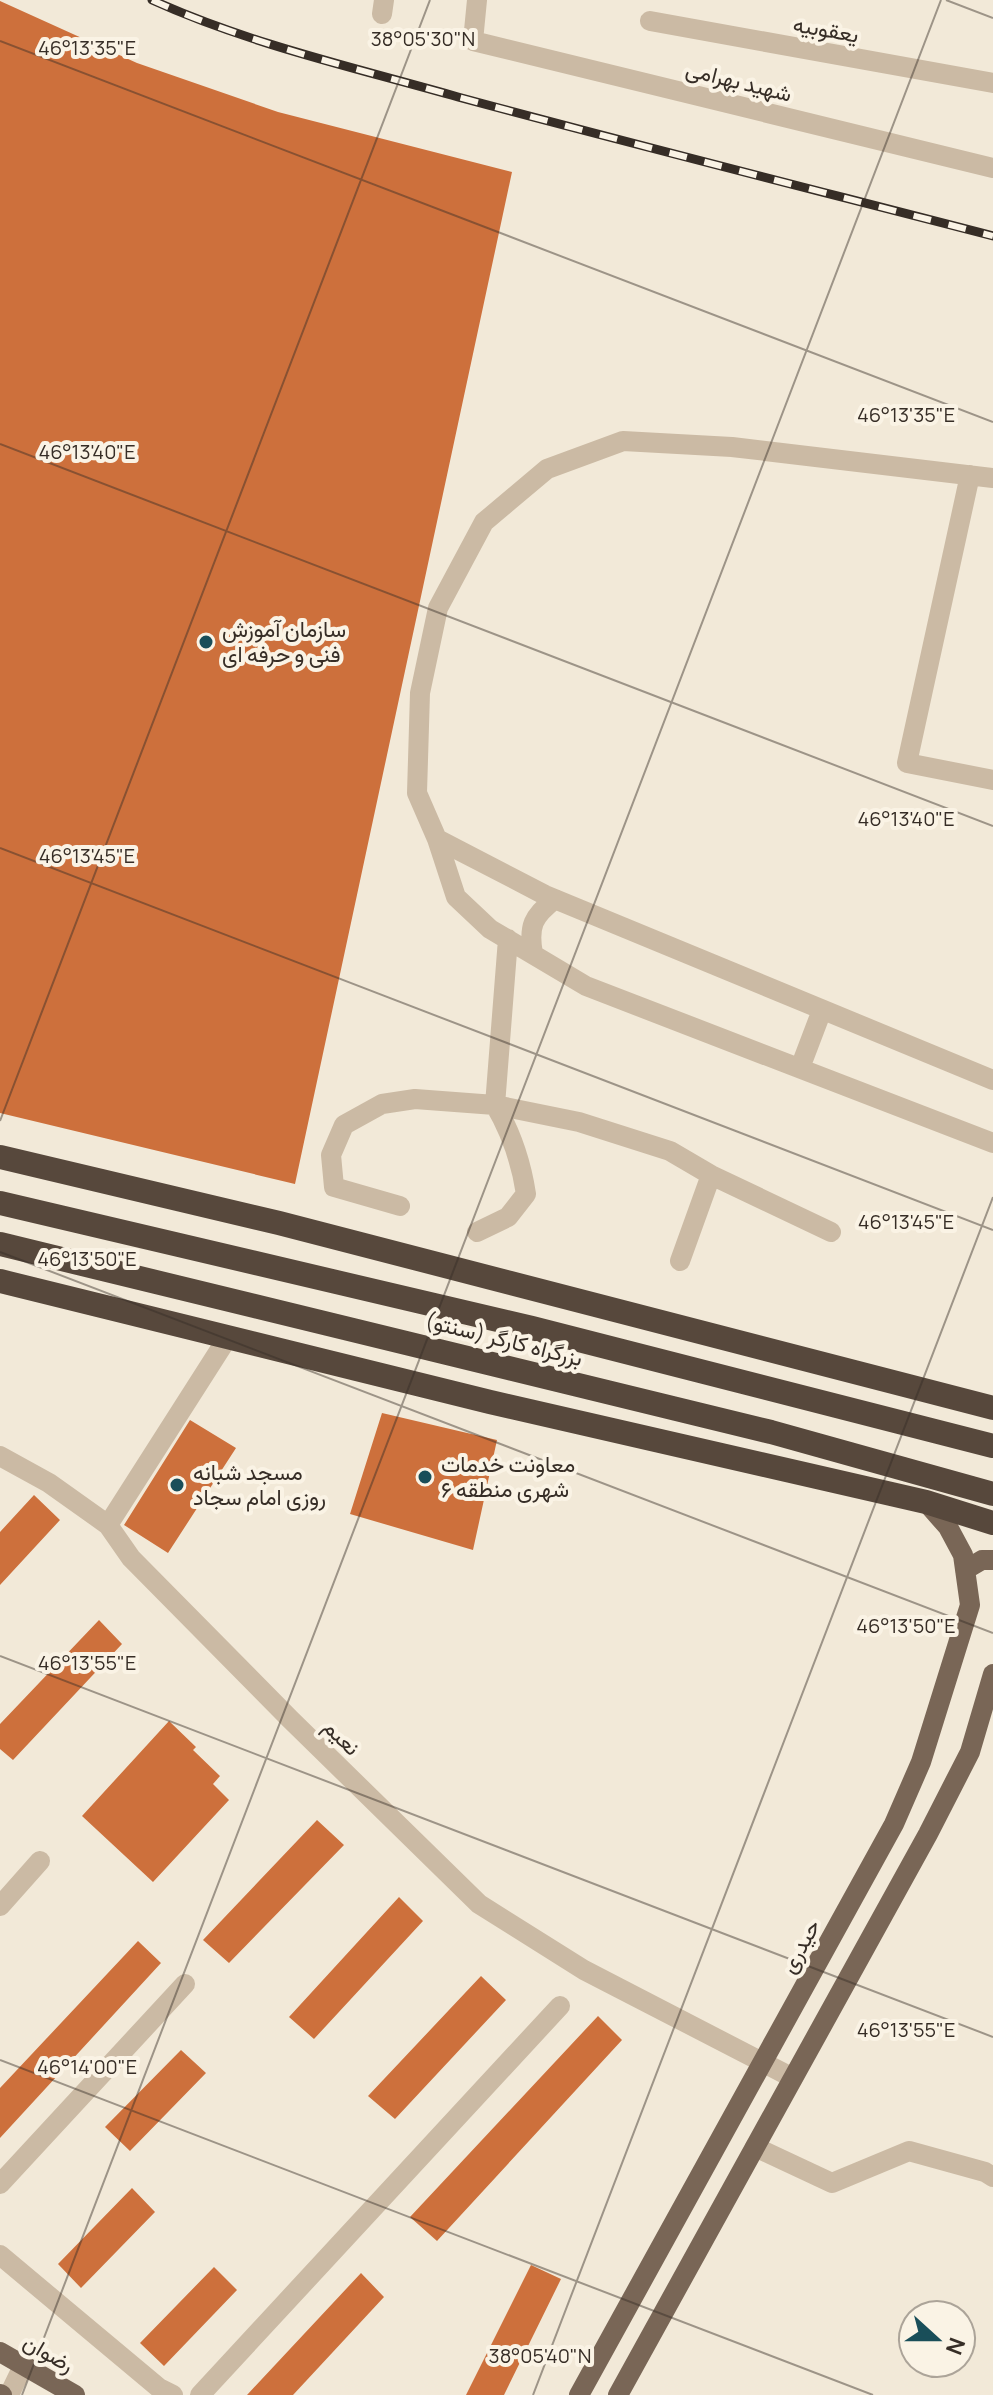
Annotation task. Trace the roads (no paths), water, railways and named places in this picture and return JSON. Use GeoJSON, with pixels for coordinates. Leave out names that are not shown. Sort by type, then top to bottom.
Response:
{"type":"FeatureCollection","features":[{"type":"Feature","properties":{"kind":"highway"},"geometry":{"type":"LineString","coordinates":[[0,1157],[279,1223],[993,1408]]}},
{"type":"Feature","properties":{"kind":"highway","name":"بزرگراه کارگر (سنتو)"},"geometry":{"type":"LineString","coordinates":[[0,1203],[532,1328],[993,1446]]}},
{"type":"Feature","properties":{"kind":"highway","name":"بزرگراه کارگر (سنتو)"},"geometry":{"type":"LineString","coordinates":[[0,1244],[771,1432],[993,1494]]}},
{"type":"Feature","properties":{"kind":"highway"},"geometry":{"type":"LineString","coordinates":[[0,1281],[490,1402],[926,1502],[993,1523]]}},
{"type":"Feature","properties":{"kind":"main road","name":"حیدری"},"geometry":{"type":"LineString","coordinates":[[579,2395],[894,1824],[921,1762],[970,1605],[963,1555],[948,1527],[926,1502]]}},
{"type":"Feature","properties":{"kind":"main road"},"geometry":{"type":"LineString","coordinates":[[965,1570],[982,1560],[993,1560]]}},
{"type":"Feature","properties":{"kind":"main road"},"geometry":{"type":"LineString","coordinates":[[618,2395],[928,1834],[970,1752],[993,1674]]}},
{"type":"Feature","properties":{"kind":"main road","name":"رضوان"},"geometry":{"type":"LineString","coordinates":[[0,2352],[75,2395]]}},
{"type":"Feature","properties":{"kind":"street","name":"شهید بهرامی"},"geometry":{"type":"LineString","coordinates":[[477,0],[473,41],[993,168]]}},
{"type":"Feature","properties":{"kind":"street","name":"یعقوبیه"},"geometry":{"type":"LineString","coordinates":[[650,21],[993,83]]}},
{"type":"Feature","properties":{"kind":"street"},"geometry":{"type":"LineString","coordinates":[[993,478],[732,447],[623,441],[547,469],[484,522],[438,608],[420,693],[417,793],[437,839],[456,897],[490,929],[586,986],[993,1143]]}},
{"type":"Feature","properties":{"kind":"street"},"geometry":{"type":"LineString","coordinates":[[970,475],[907,763],[993,780]]}},
{"type":"Feature","properties":{"kind":"street"},"geometry":{"type":"LineString","coordinates":[[437,839],[555,899],[993,1080]]}},
{"type":"Feature","properties":{"kind":"street"},"geometry":{"type":"LineString","coordinates":[[533,954],[530,937],[536,914],[555,899]]}},
{"type":"Feature","properties":{"kind":"street"},"geometry":{"type":"LineString","coordinates":[[477,1232],[508,1217],[526,1194],[521,1164],[509,1128],[495,1105],[508,939]]}},
{"type":"Feature","properties":{"kind":"street"},"geometry":{"type":"LineString","coordinates":[[800,1068],[822,1010]]}},
{"type":"Feature","properties":{"kind":"street"},"geometry":{"type":"LineString","coordinates":[[400,1206],[334,1187],[331,1155],[344,1125],[382,1104],[415,1099],[495,1105],[579,1122],[670,1151],[711,1175],[831,1232]]}},
{"type":"Feature","properties":{"kind":"street"},"geometry":{"type":"LineString","coordinates":[[680,1261],[711,1175]]}},
{"type":"Feature","properties":{"kind":"street"},"geometry":{"type":"LineString","coordinates":[[108,1525],[228,1337]]}},
{"type":"Feature","properties":{"kind":"street","name":"نعیم"},"geometry":{"type":"LineString","coordinates":[[2,1459],[49,1483],[108,1525],[131,1558],[479,1904],[584,1970],[793,2078]]}},
{"type":"Feature","properties":{"kind":"street"},"geometry":{"type":"LineString","coordinates":[[0,1906],[40,1861]]}},
{"type":"Feature","properties":{"kind":"street"},"geometry":{"type":"LineString","coordinates":[[0,2184],[185,1984]]}},
{"type":"Feature","properties":{"kind":"street"},"geometry":{"type":"LineString","coordinates":[[200,2395],[560,2006]]}},
{"type":"Feature","properties":{"kind":"street"},"geometry":{"type":"LineString","coordinates":[[755,2147],[832,2183],[909,2151],[985,2172],[993,2177]]}},
{"type":"Feature","properties":{"kind":"street"},"geometry":{"type":"LineString","coordinates":[[0,2255],[159,2388],[173,2395]]}},
{"type":"Feature","properties":{"kind":"street"},"geometry":{"type":"LineString","coordinates":[[9,2395],[23,2366]]}},
{"type":"Feature","properties":{"kind":"railway"},"geometry":{"type":"LineString","coordinates":[[152,0],[226,30],[342,65],[993,236]]}},
{"type":"Feature","properties":{"kind":"place","name":"سازمان آموزش فنی و حرفه ای"},"geometry":{"type":"Point","coordinates":[206,642]}},
{"type":"Feature","properties":{"kind":"place","name":"معاونت خدمات شهری منطقه ۶"},"geometry":{"type":"Point","coordinates":[425,1477]}},
{"type":"Feature","properties":{"kind":"place","name":"مسجد شبانه روزی امام سجاد"},"geometry":{"type":"Point","coordinates":[177,1485]}}]}
